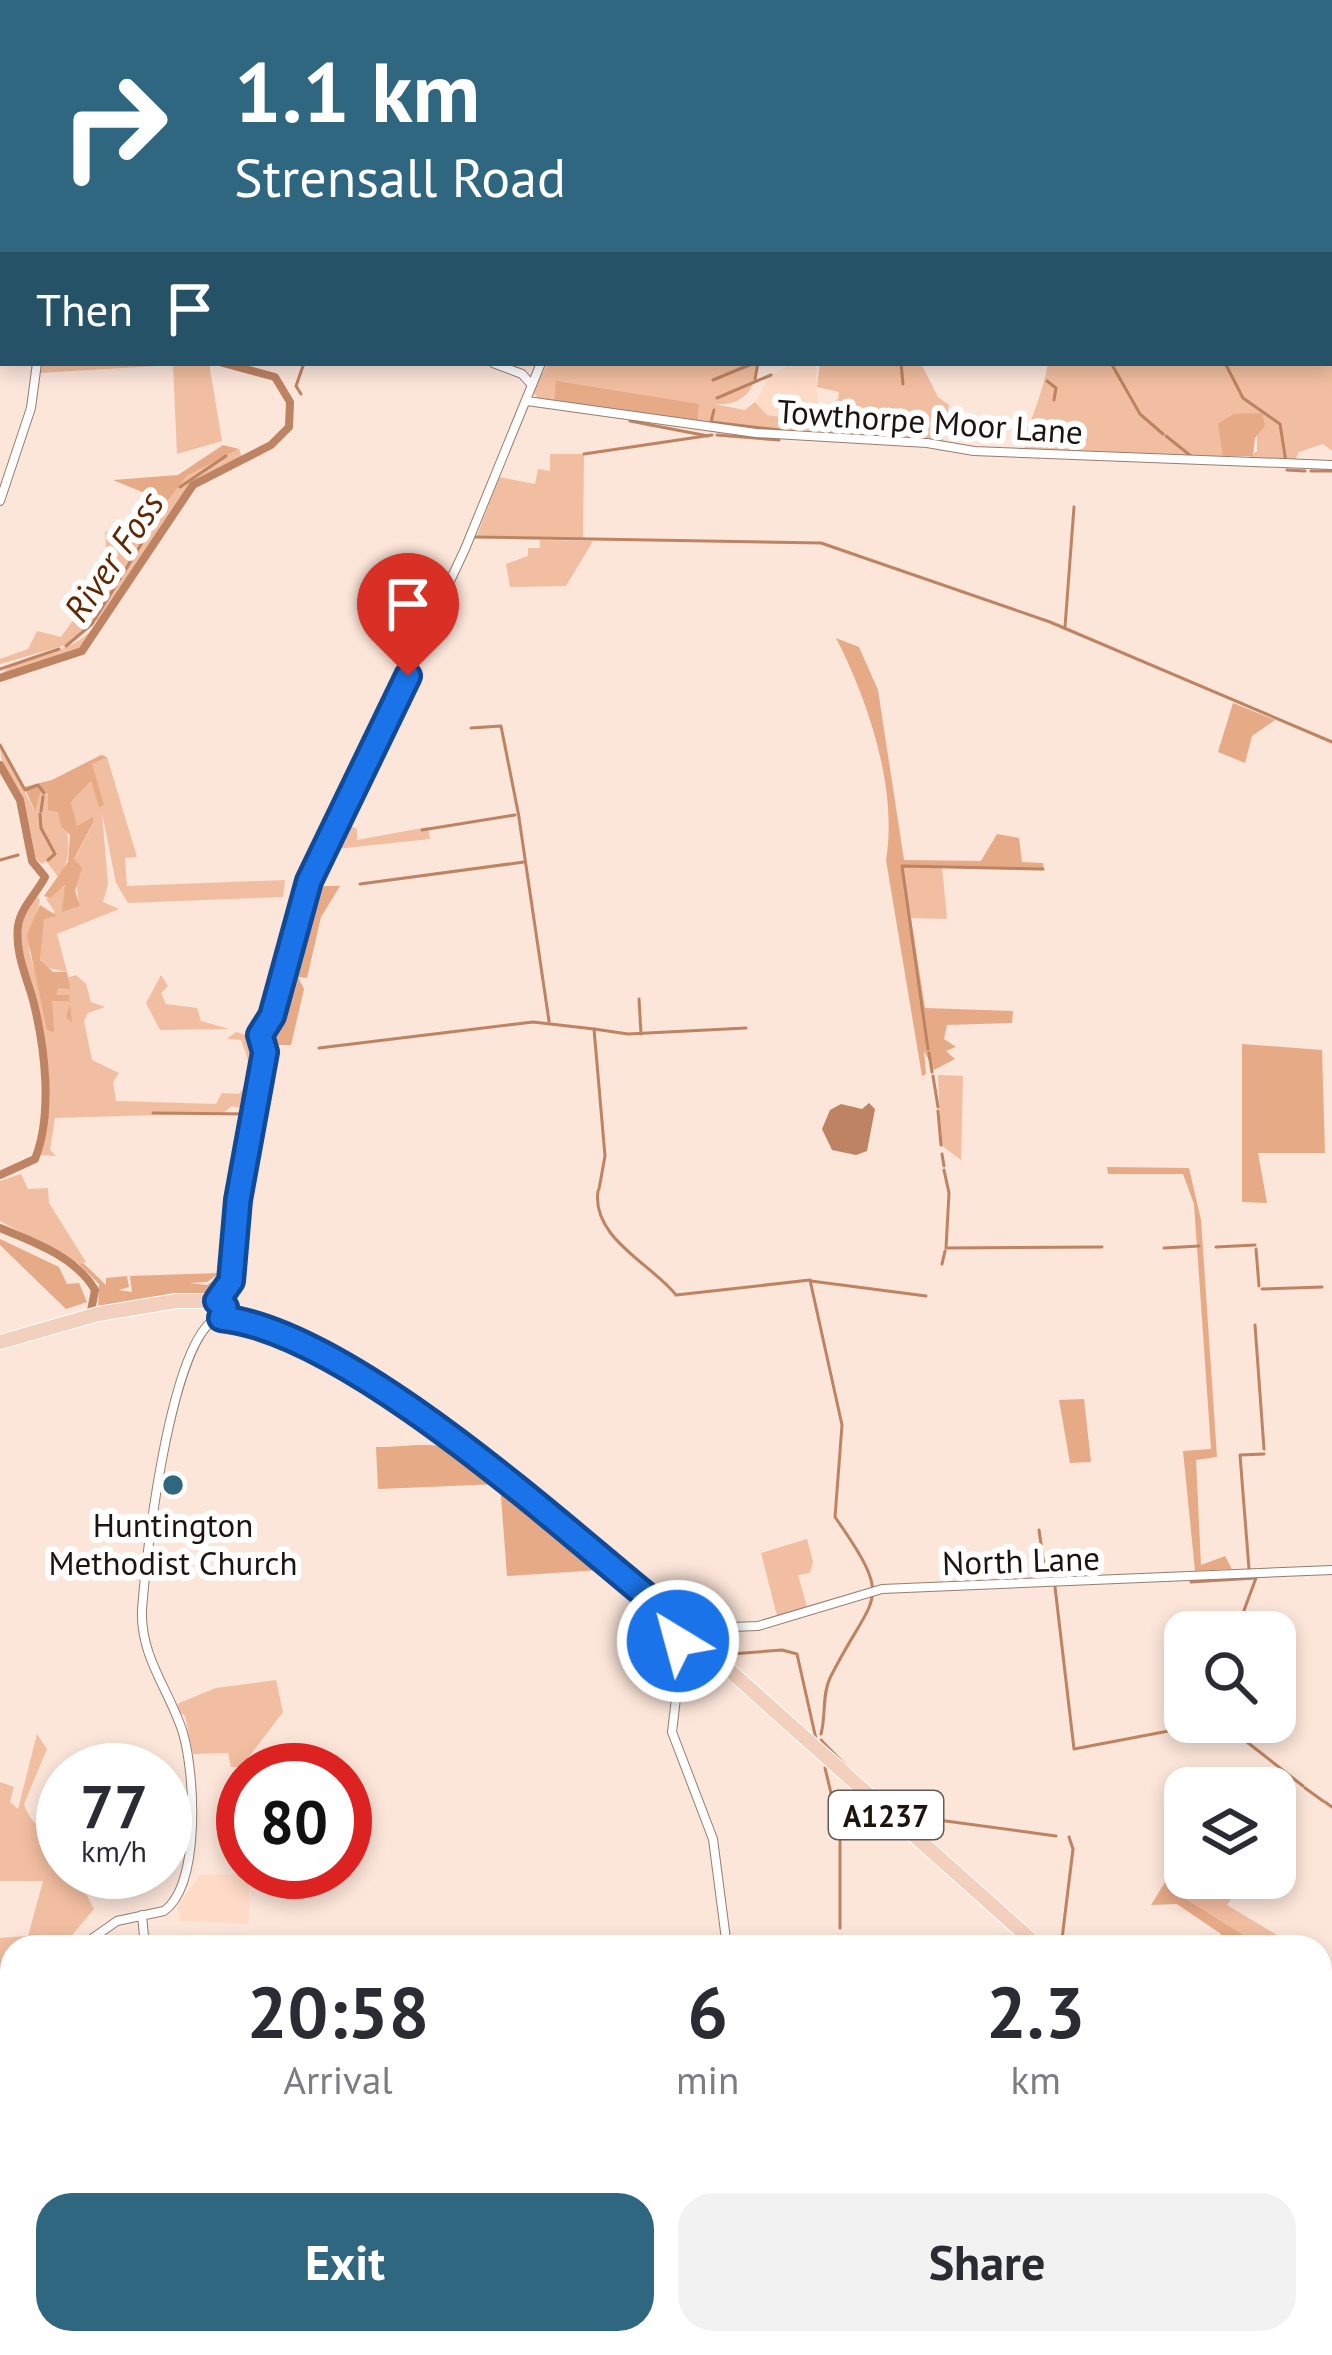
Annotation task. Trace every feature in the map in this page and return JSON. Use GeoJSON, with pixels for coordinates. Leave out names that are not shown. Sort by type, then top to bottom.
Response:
{"type":"FeatureCollection","features":[{"type":"Feature","properties":{"kind":"highway","name":"A1237"},"geometry":{"type":"LineString","coordinates":[[0,1342],[91,1315],[214,1309],[318,1351],[376,1385],[665,1613],[1026,1935]]}},
{"type":"Feature","properties":{"kind":"street"},"geometry":{"type":"LineString","coordinates":[[0,501],[31,408],[37,366]]}},
{"type":"Feature","properties":{"kind":"street"},"geometry":{"type":"LineString","coordinates":[[501,366],[522,374],[532,386]]}},
{"type":"Feature","properties":{"kind":"street"},"geometry":{"type":"LineString","coordinates":[[522,374],[540,366]]}},
{"type":"Feature","properties":{"kind":"street"},"geometry":{"type":"LineString","coordinates":[[97,1935],[116,1921],[164,1911],[188,1880],[186,1748],[145,1645],[145,1575],[172,1413],[187,1355],[214,1309],[265,1052],[264,1037],[309,881],[390,714],[540,366]]}},
{"type":"Feature","properties":{"kind":"street","name":"Towthorpe Moor Lane"},"geometry":{"type":"LineString","coordinates":[[527,400],[757,433],[927,443],[974,452],[1332,465]]}},
{"type":"Feature","properties":{"kind":"street","name":"North Lane"},"geometry":{"type":"LineString","coordinates":[[696,1641],[874,1591],[1332,1570]]}},
{"type":"Feature","properties":{"kind":"street"},"geometry":{"type":"LineString","coordinates":[[696,1641],[672,1696],[672,1732],[713,1839],[726,1935]]}},
{"type":"Feature","properties":{"kind":"street"},"geometry":{"type":"LineString","coordinates":[[142,1915],[144,1935]]}},
{"type":"Feature","properties":{"kind":"shaded area"},"geometry":{"type":"Polygon","coordinates":[[[40,366],[156,366],[39,373],[40,366]]]}},
{"type":"Feature","properties":{"kind":"shaded area"},"geometry":{"type":"Polygon","coordinates":[[[173,366],[210,366],[222,441],[177,454],[173,366]]]}},
{"type":"Feature","properties":{"kind":"shaded area"},"geometry":{"type":"Polygon","coordinates":[[[546,366],[757,366],[746,394],[733,403],[714,404],[745,410],[755,402],[767,415],[818,423],[818,434],[698,422],[699,405],[557,382],[554,401],[539,400],[533,392],[546,366]]]}},
{"type":"Feature","properties":{"kind":"shaded area"},"geometry":{"type":"Polygon","coordinates":[[[788,366],[816,366],[818,423],[767,415],[755,402],[771,375],[788,366]]]}},
{"type":"Feature","properties":{"kind":"shaded area"},"geometry":{"type":"Polygon","coordinates":[[[820,366],[922,366],[938,397],[949,405],[943,441],[824,434],[822,409],[838,399],[839,392],[817,387],[820,366]]]}},
{"type":"Feature","properties":{"kind":"shaded area"},"geometry":{"type":"Polygon","coordinates":[[[1047,366],[1332,366],[1332,451],[1323,444],[1299,452],[1294,462],[1246,459],[1257,451],[1257,435],[1224,435],[1230,460],[1024,450],[1047,366]]]}},
{"type":"Feature","properties":{"kind":"shaded area"},"geometry":{"type":"Polygon","coordinates":[[[556,381],[699,404],[698,422],[554,401],[556,381]]]}},
{"type":"Feature","properties":{"kind":"shaded area"},"geometry":{"type":"Polygon","coordinates":[[[1262,413],[1265,426],[1255,438],[1253,456],[1223,456],[1218,424],[1233,414],[1262,413]]]}},
{"type":"Feature","properties":{"kind":"shaded area"},"geometry":{"type":"Polygon","coordinates":[[[223,445],[239,449],[187,476],[157,514],[147,494],[113,480],[178,475],[223,445]]]}},
{"type":"Feature","properties":{"kind":"shaded area"},"geometry":{"type":"Polygon","coordinates":[[[239,449],[242,457],[184,492],[84,646],[0,676],[20,662],[74,644],[98,622],[93,619],[69,644],[0,664],[0,659],[28,649],[37,631],[61,637],[81,609],[71,606],[74,591],[108,574],[105,532],[148,525],[187,476],[239,449]]]}},
{"type":"Feature","properties":{"kind":"shaded area"},"geometry":{"type":"Polygon","coordinates":[[[550,454],[584,454],[583,538],[477,536],[499,477],[535,484],[538,469],[550,471],[550,454]]]}},
{"type":"Feature","properties":{"kind":"shaded area"},"geometry":{"type":"Polygon","coordinates":[[[540,540],[593,541],[566,586],[510,587],[506,564],[528,556],[528,548],[540,548],[540,540]]]}},
{"type":"Feature","properties":{"kind":"shaded area"},"geometry":{"type":"Polygon","coordinates":[[[836,638],[859,647],[878,690],[904,860],[981,861],[997,834],[1019,838],[1022,862],[1043,863],[1044,870],[903,867],[925,1008],[1013,1011],[1012,1023],[947,1025],[944,1039],[956,1047],[946,1051],[955,1059],[934,1070],[924,1051],[926,1074],[922,1076],[886,860],[889,833],[884,775],[869,717],[836,638]]]}},
{"type":"Feature","properties":{"kind":"shaded area"},"geometry":{"type":"Polygon","coordinates":[[[1233,703],[1275,720],[1252,736],[1245,763],[1218,752],[1233,703]]]}},
{"type":"Feature","properties":{"kind":"shaded area"},"geometry":{"type":"Polygon","coordinates":[[[0,744],[34,810],[41,789],[63,819],[68,856],[59,878],[46,861],[42,864],[34,857],[0,744]]]}},
{"type":"Feature","properties":{"kind":"shaded area"},"geometry":{"type":"Polygon","coordinates":[[[101,755],[107,757],[92,764],[104,805],[99,807],[91,781],[71,802],[77,826],[93,817],[93,823],[74,859],[82,868],[75,891],[80,906],[62,912],[65,885],[50,898],[44,896],[68,862],[70,835],[61,826],[58,812],[48,810],[48,794],[41,790],[35,811],[24,787],[52,780],[101,755]]]}},
{"type":"Feature","properties":{"kind":"shaded area"},"geometry":{"type":"Polygon","coordinates":[[[107,757],[137,857],[125,858],[127,886],[285,880],[283,897],[128,903],[116,883],[102,813],[108,884],[103,902],[119,909],[57,934],[67,972],[44,967],[38,955],[44,918],[55,912],[46,899],[66,885],[63,911],[79,906],[74,860],[93,824],[92,818],[77,827],[71,802],[92,780],[92,763],[107,757]]]}},
{"type":"Feature","properties":{"kind":"shaded area"},"geometry":{"type":"Polygon","coordinates":[[[343,821],[357,829],[357,840],[428,827],[430,839],[327,850],[343,821]]]}},
{"type":"Feature","properties":{"kind":"shaded area"},"geometry":{"type":"Polygon","coordinates":[[[942,866],[947,919],[911,918],[902,867],[942,866]]]}},
{"type":"Feature","properties":{"kind":"shaded area"},"geometry":{"type":"Polygon","coordinates":[[[310,886],[340,886],[321,917],[307,978],[298,977],[304,989],[291,1045],[268,1045],[284,998],[310,886]]]}},
{"type":"Feature","properties":{"kind":"shaded area"},"geometry":{"type":"Polygon","coordinates":[[[35,895],[40,900],[29,951],[39,986],[76,975],[86,984],[91,1002],[105,1007],[88,1013],[84,1021],[92,1060],[119,1073],[113,1082],[116,1101],[216,1104],[222,1093],[239,1094],[249,1067],[241,1040],[227,1039],[236,1032],[257,1038],[262,1046],[251,1110],[232,1106],[223,1113],[55,1118],[50,1150],[56,1156],[39,1155],[46,1080],[21,936],[35,895]]]}},
{"type":"Feature","properties":{"kind":"shaded area"},"geometry":{"type":"Polygon","coordinates":[[[40,905],[57,916],[44,919],[40,960],[53,972],[67,972],[70,989],[58,988],[56,995],[69,995],[70,1001],[52,1001],[54,1032],[47,1030],[27,935],[40,905]]]}},
{"type":"Feature","properties":{"kind":"shaded area"},"geometry":{"type":"Polygon","coordinates":[[[161,975],[168,986],[161,993],[166,1004],[197,1008],[201,1021],[229,1029],[160,1030],[146,1003],[161,975]]]}},
{"type":"Feature","properties":{"kind":"shaded area"},"geometry":{"type":"Polygon","coordinates":[[[1242,1044],[1322,1050],[1325,1153],[1258,1153],[1267,1203],[1242,1202],[1242,1044]]]}},
{"type":"Feature","properties":{"kind":"shaded area"},"geometry":{"type":"Polygon","coordinates":[[[938,1075],[963,1076],[961,1160],[941,1145],[938,1075]]]}},
{"type":"Feature","properties":{"kind":"shaded area"},"geometry":{"type":"Polygon","coordinates":[[[869,1103],[875,1109],[867,1151],[856,1155],[832,1150],[822,1129],[830,1110],[841,1104],[862,1109],[869,1103]]]}},
{"type":"Feature","properties":{"kind":"shaded area"},"geometry":{"type":"Polygon","coordinates":[[[1107,1167],[1189,1168],[1201,1220],[1217,1457],[1196,1460],[1201,1565],[1225,1556],[1232,1569],[1195,1571],[1183,1451],[1211,1449],[1194,1204],[1183,1174],[1108,1174],[1107,1167]]]}},
{"type":"Feature","properties":{"kind":"shaded area"},"geometry":{"type":"Polygon","coordinates":[[[21,1174],[28,1189],[48,1188],[49,1203],[86,1262],[79,1264],[0,1221],[0,1181],[21,1174]]]}},
{"type":"Feature","properties":{"kind":"shaded area"},"geometry":{"type":"Polygon","coordinates":[[[0,1239],[59,1267],[67,1284],[79,1283],[87,1302],[66,1309],[0,1245],[0,1239]]]}},
{"type":"Feature","properties":{"kind":"shaded area"},"geometry":{"type":"Polygon","coordinates":[[[79,1264],[106,1285],[106,1278],[127,1276],[129,1287],[119,1290],[132,1292],[130,1276],[220,1273],[207,1282],[190,1283],[207,1285],[226,1273],[225,1283],[208,1295],[98,1310],[99,1284],[79,1264]]]}},
{"type":"Feature","properties":{"kind":"shaded area"},"geometry":{"type":"Polygon","coordinates":[[[1084,1399],[1091,1462],[1070,1463],[1059,1400],[1084,1399]]]}},
{"type":"Feature","properties":{"kind":"shaded area"},"geometry":{"type":"Polygon","coordinates":[[[434,1445],[469,1458],[549,1519],[601,1565],[600,1570],[507,1576],[500,1484],[378,1489],[376,1447],[434,1445]]]}},
{"type":"Feature","properties":{"kind":"shaded area"},"geometry":{"type":"Polygon","coordinates":[[[807,1539],[813,1562],[810,1573],[798,1575],[807,1607],[777,1616],[761,1553],[807,1539]]]}},
{"type":"Feature","properties":{"kind":"shaded area"},"geometry":{"type":"Polygon","coordinates":[[[276,1680],[283,1712],[259,1743],[216,1743],[216,1753],[193,1754],[185,1716],[176,1709],[179,1703],[216,1688],[276,1680]]]}},
{"type":"Feature","properties":{"kind":"shaded area"},"geometry":{"type":"Polygon","coordinates":[[[37,1734],[43,1743],[36,1743],[36,1775],[24,1804],[36,1824],[36,1881],[0,1881],[0,1782],[14,1787],[10,1802],[18,1809],[37,1734]]]}},
{"type":"Feature","properties":{"kind":"shaded area"},"geometry":{"type":"Polygon","coordinates":[[[200,1875],[216,1875],[216,1899],[249,1899],[249,1924],[181,1921],[177,1907],[183,1899],[192,1899],[192,1886],[200,1875]]]}},
{"type":"Feature","properties":{"kind":"shaded area"},"geometry":{"type":"Polygon","coordinates":[[[1164,1884],[1164,1899],[1185,1899],[1243,1935],[1221,1935],[1177,1904],[1151,1905],[1164,1884]]]}},
{"type":"Feature","properties":{"kind":"shaded area"},"geometry":{"type":"Polygon","coordinates":[[[38,1899],[89,1899],[94,1909],[72,1935],[28,1935],[38,1899]]]}},
{"type":"Feature","properties":{"kind":"shaded area"},"geometry":{"type":"Polygon","coordinates":[[[1185,1899],[1231,1899],[1227,1905],[1277,1935],[1243,1935],[1185,1899]]]}},
{"type":"Feature","properties":{"kind":"waterway","name":"River Foss"},"geometry":{"type":"LineString","coordinates":[[0,678],[82,651],[193,485],[271,445],[289,427],[290,402],[275,377],[234,366]]}},
{"type":"Feature","properties":{"kind":"waterway"},"geometry":{"type":"LineString","coordinates":[[301,394],[296,386],[303,366]]}},
{"type":"Feature","properties":{"kind":"waterway"},"geometry":{"type":"LineString","coordinates":[[713,380],[747,366]]}},
{"type":"Feature","properties":{"kind":"waterway"},"geometry":{"type":"LineString","coordinates":[[755,379],[757,366]]}},
{"type":"Feature","properties":{"kind":"waterway"},"geometry":{"type":"LineString","coordinates":[[901,366],[903,384]]}},
{"type":"Feature","properties":{"kind":"waterway"},"geometry":{"type":"LineString","coordinates":[[1113,366],[1140,414],[1163,434]]}},
{"type":"Feature","properties":{"kind":"waterway"},"geometry":{"type":"LineString","coordinates":[[1227,366],[1243,398],[1280,424],[1286,462]]}},
{"type":"Feature","properties":{"kind":"waterway"},"geometry":{"type":"LineString","coordinates":[[717,398],[771,375]]}},
{"type":"Feature","properties":{"kind":"waterway"},"geometry":{"type":"LineString","coordinates":[[1047,381],[1056,388],[1054,400]]}},
{"type":"Feature","properties":{"kind":"waterway"},"geometry":{"type":"LineString","coordinates":[[714,410],[711,422],[780,430]]}},
{"type":"Feature","properties":{"kind":"waterway"},"geometry":{"type":"LineString","coordinates":[[630,421],[708,436]]}},
{"type":"Feature","properties":{"kind":"waterway"},"geometry":{"type":"LineString","coordinates":[[584,454],[712,435]]}},
{"type":"Feature","properties":{"kind":"waterway"},"geometry":{"type":"LineString","coordinates":[[717,435],[779,440]]}},
{"type":"Feature","properties":{"kind":"waterway"},"geometry":{"type":"LineString","coordinates":[[1166,436],[1191,456]]}},
{"type":"Feature","properties":{"kind":"waterway"},"geometry":{"type":"LineString","coordinates":[[180,487],[226,456]]}},
{"type":"Feature","properties":{"kind":"waterway"},"geometry":{"type":"LineString","coordinates":[[1287,470],[1305,471]]}},
{"type":"Feature","properties":{"kind":"waterway"},"geometry":{"type":"LineString","coordinates":[[1311,471],[1332,471]]}},
{"type":"Feature","properties":{"kind":"waterway"},"geometry":{"type":"LineString","coordinates":[[1065,627],[1074,507]]}},
{"type":"Feature","properties":{"kind":"waterway"},"geometry":{"type":"LineString","coordinates":[[66,646],[92,624],[153,525]]}},
{"type":"Feature","properties":{"kind":"waterway"},"geometry":{"type":"LineString","coordinates":[[474,537],[821,543],[1050,622],[1332,742]]}},
{"type":"Feature","properties":{"kind":"waterway"},"geometry":{"type":"LineString","coordinates":[[0,669],[59,649]]}},
{"type":"Feature","properties":{"kind":"waterway"},"geometry":{"type":"LineString","coordinates":[[471,728],[501,726],[519,817]]}},
{"type":"Feature","properties":{"kind":"waterway"},"geometry":{"type":"LineString","coordinates":[[0,745],[25,790],[38,785],[44,793]]}},
{"type":"Feature","properties":{"kind":"waterway","name":"River Foss"},"geometry":{"type":"LineString","coordinates":[[0,765],[20,800],[32,861],[45,877],[22,913],[17,936],[41,1038],[44,1122],[35,1159],[0,1175]]}},
{"type":"Feature","properties":{"kind":"waterway"},"geometry":{"type":"LineString","coordinates":[[41,811],[43,797]]}},
{"type":"Feature","properties":{"kind":"waterway"},"geometry":{"type":"LineString","coordinates":[[40,814],[41,828],[55,854],[48,860]]}},
{"type":"Feature","properties":{"kind":"waterway"},"geometry":{"type":"LineString","coordinates":[[422,830],[515,815]]}},
{"type":"Feature","properties":{"kind":"waterway"},"geometry":{"type":"LineString","coordinates":[[519,818],[549,1021]]}},
{"type":"Feature","properties":{"kind":"waterway"},"geometry":{"type":"LineString","coordinates":[[0,860],[18,855]]}},
{"type":"Feature","properties":{"kind":"waterway"},"geometry":{"type":"LineString","coordinates":[[360,884],[524,862]]}},
{"type":"Feature","properties":{"kind":"waterway"},"geometry":{"type":"LineString","coordinates":[[928,1049],[902,866],[1043,869]]}},
{"type":"Feature","properties":{"kind":"waterway"},"geometry":{"type":"LineString","coordinates":[[639,999],[641,1034]]}},
{"type":"Feature","properties":{"kind":"waterway"},"geometry":{"type":"LineString","coordinates":[[319,1048],[533,1022],[594,1029],[605,1156],[599,1189]]}},
{"type":"Feature","properties":{"kind":"waterway"},"geometry":{"type":"LineString","coordinates":[[594,1029],[628,1034],[746,1028]]}},
{"type":"Feature","properties":{"kind":"waterway"},"geometry":{"type":"LineString","coordinates":[[929,1053],[932,1072]]}},
{"type":"Feature","properties":{"kind":"waterway"},"geometry":{"type":"LineString","coordinates":[[933,1076],[938,1107]]}},
{"type":"Feature","properties":{"kind":"waterway"},"geometry":{"type":"LineString","coordinates":[[938,1111],[941,1145]]}},
{"type":"Feature","properties":{"kind":"waterway"},"geometry":{"type":"LineString","coordinates":[[153,1113],[250,1114]]}},
{"type":"Feature","properties":{"kind":"waterway"},"geometry":{"type":"LineString","coordinates":[[942,1154],[944,1166]]}},
{"type":"Feature","properties":{"kind":"waterway"},"geometry":{"type":"LineString","coordinates":[[944,1170],[949,1193],[946,1248],[1102,1247]]}},
{"type":"Feature","properties":{"kind":"waterway"},"geometry":{"type":"LineString","coordinates":[[598,1191],[598,1208],[614,1237],[676,1295],[810,1280],[842,1425],[835,1517],[872,1584],[867,1612],[828,1684],[821,1734]]}},
{"type":"Feature","properties":{"kind":"waterway","name":"River Foss"},"geometry":{"type":"LineString","coordinates":[[0,1228],[77,1268],[95,1290],[90,1316]]}},
{"type":"Feature","properties":{"kind":"waterway"},"geometry":{"type":"LineString","coordinates":[[1216,1247],[1255,1245]]}},
{"type":"Feature","properties":{"kind":"waterway"},"geometry":{"type":"LineString","coordinates":[[1164,1248],[1199,1246]]}},
{"type":"Feature","properties":{"kind":"waterway"},"geometry":{"type":"LineString","coordinates":[[1256,1249],[1259,1286]]}},
{"type":"Feature","properties":{"kind":"waterway"},"geometry":{"type":"LineString","coordinates":[[942,1264],[945,1251]]}},
{"type":"Feature","properties":{"kind":"waterway"},"geometry":{"type":"LineString","coordinates":[[811,1281],[926,1296]]}},
{"type":"Feature","properties":{"kind":"waterway"},"geometry":{"type":"LineString","coordinates":[[1262,1289],[1322,1287]]}},
{"type":"Feature","properties":{"kind":"waterway"},"geometry":{"type":"LineString","coordinates":[[1255,1325],[1264,1449]]}},
{"type":"Feature","properties":{"kind":"waterway"},"geometry":{"type":"LineString","coordinates":[[1249,1569],[1240,1455],[1264,1454]]}},
{"type":"Feature","properties":{"kind":"waterway"},"geometry":{"type":"LineString","coordinates":[[1039,1530],[1046,1578]]}},
{"type":"Feature","properties":{"kind":"waterway"},"geometry":{"type":"LineString","coordinates":[[1191,1582],[1256,1578],[1244,1611]]}},
{"type":"Feature","properties":{"kind":"waterway"},"geometry":{"type":"LineString","coordinates":[[1055,1587],[1074,1749],[1164,1732]]}},
{"type":"Feature","properties":{"kind":"waterway"},"geometry":{"type":"LineString","coordinates":[[732,1654],[782,1650],[797,1654],[816,1739]]}},
{"type":"Feature","properties":{"kind":"waterway"},"geometry":{"type":"LineString","coordinates":[[821,1740],[849,1769]]}},
{"type":"Feature","properties":{"kind":"waterway"},"geometry":{"type":"LineString","coordinates":[[1248,1743],[1303,1786]]}},
{"type":"Feature","properties":{"kind":"waterway"},"geometry":{"type":"LineString","coordinates":[[825,1768],[840,1831],[840,1928]]}},
{"type":"Feature","properties":{"kind":"waterway"},"geometry":{"type":"LineString","coordinates":[[1305,1788],[1323,1801]]}},
{"type":"Feature","properties":{"kind":"waterway"},"geometry":{"type":"LineString","coordinates":[[1325,1802],[1332,1807]]}},
{"type":"Feature","properties":{"kind":"waterway"},"geometry":{"type":"LineString","coordinates":[[901,1815],[1056,1836]]}},
{"type":"Feature","properties":{"kind":"waterway"},"geometry":{"type":"LineString","coordinates":[[1062,1935],[1073,1849],[1069,1837]]}},
{"type":"Feature","properties":{"kind":"place","name":"Huntington Methodist Church"},"geometry":{"type":"Point","coordinates":[173,1485]}},
{"type":"Feature","properties":{"kind":"route"},"geometry":{"type":"LineString","coordinates":[[408,676],[309,881],[272,1016],[260,1035],[265,1052],[238,1200],[231,1281],[217,1301],[225,1307],[221,1318],[242,1319],[318,1351],[389,1395],[649,1598],[669,1618],[678,1641]]}}]}
